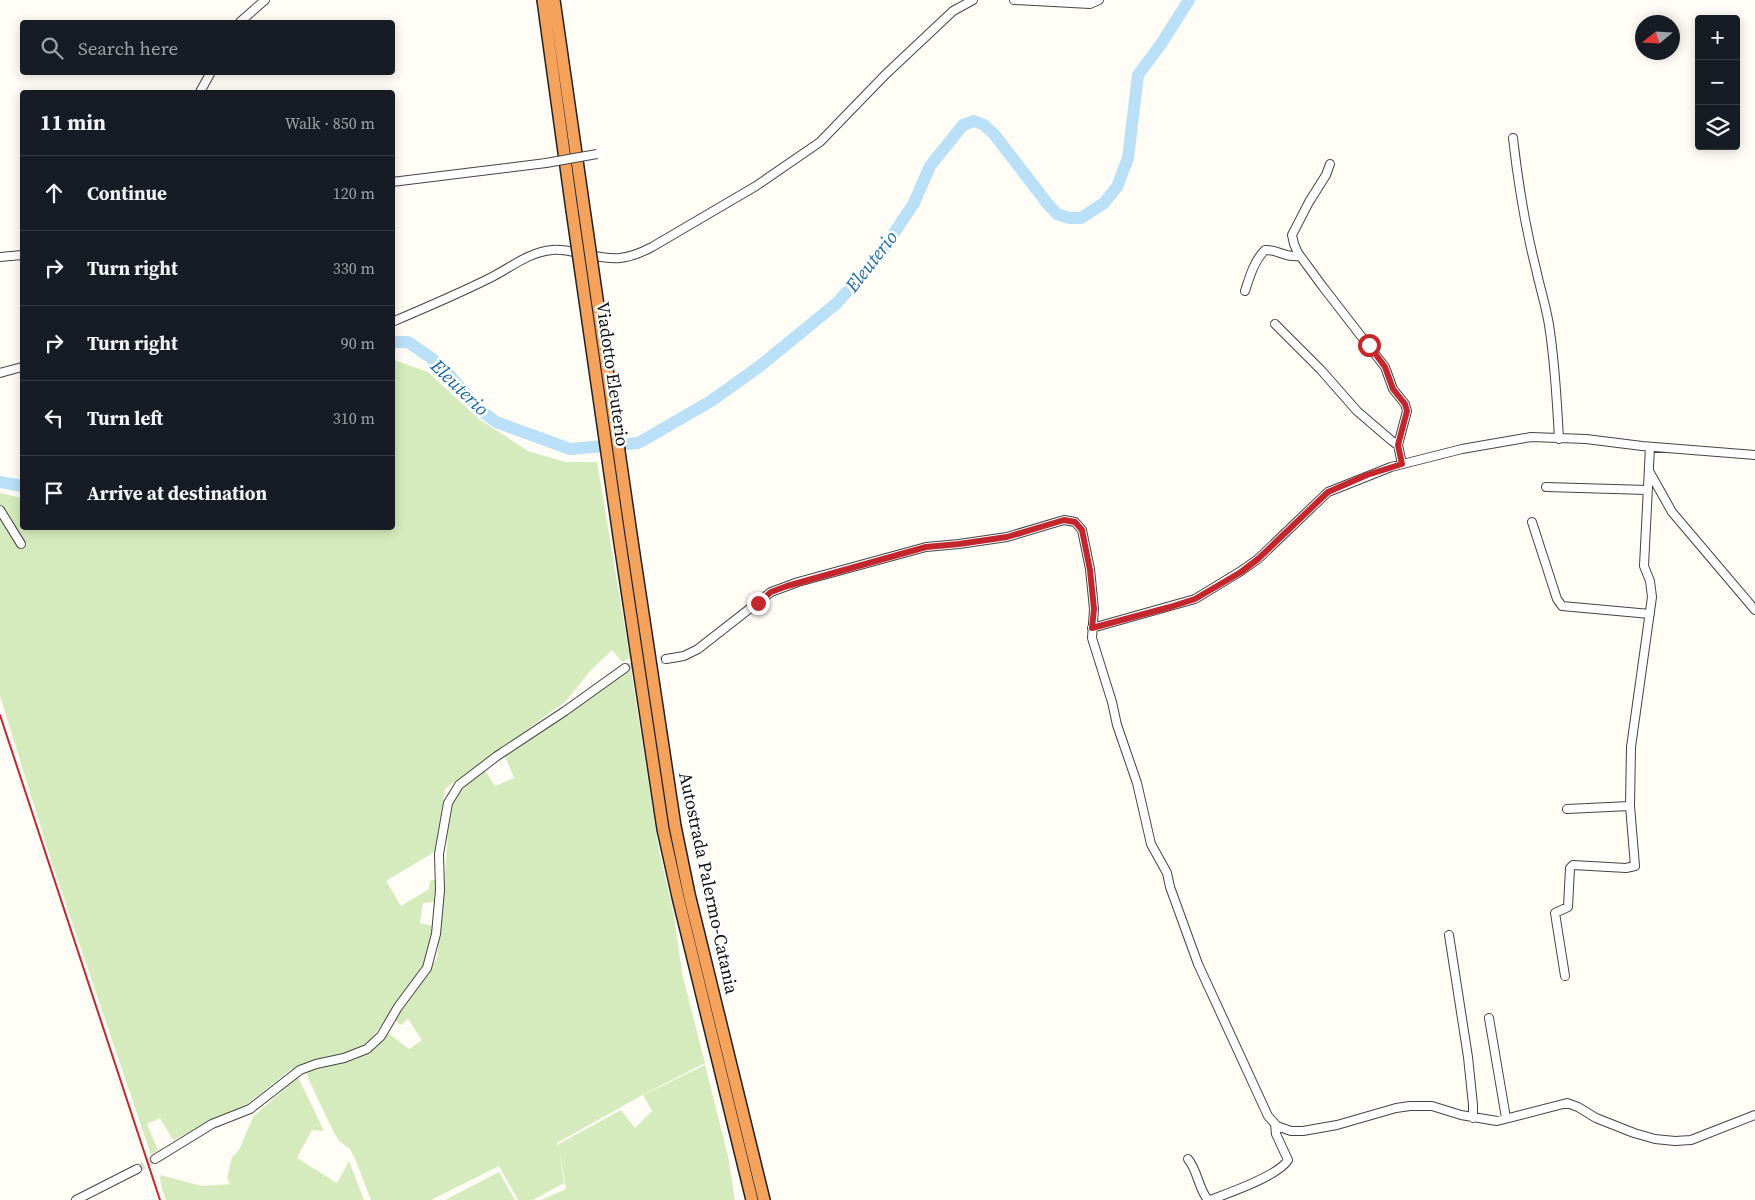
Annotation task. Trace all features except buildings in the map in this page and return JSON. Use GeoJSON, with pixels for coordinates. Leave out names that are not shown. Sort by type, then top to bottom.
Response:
{"type":"FeatureCollection","features":[{"type":"Feature","properties":{"kind":"highway","name":"Viadotto Eleuterio"},"geometry":{"type":"LineString","coordinates":[[543,0],[620,543]]}},
{"type":"Feature","properties":{"kind":"highway","name":"Viadotto Eleuterio"},"geometry":{"type":"LineString","coordinates":[[554,0],[632,540]]}},
{"type":"Feature","properties":{"kind":"highway","name":"Autostrada Palermo-Catania"},"geometry":{"type":"LineString","coordinates":[[632,540],[675,826],[689,894],[764,1200]]}},
{"type":"Feature","properties":{"kind":"highway","name":"Autostrada Palermo-Catania"},"geometry":{"type":"LineString","coordinates":[[620,543],[663,829],[680,907],[752,1200]]}},
{"type":"Feature","properties":{"kind":"street"},"geometry":{"type":"LineString","coordinates":[[242,20],[265,0]]}},
{"type":"Feature","properties":{"kind":"street"},"geometry":{"type":"LineString","coordinates":[[395,321],[492,277],[522,259],[552,250],[567,250],[619,259],[636,256],[756,186],[820,142],[886,74],[953,11],[973,0]]}},
{"type":"Feature","properties":{"kind":"street"},"geometry":{"type":"LineString","coordinates":[[1014,0],[1090,4],[1100,0]]}},
{"type":"Feature","properties":{"kind":"street"},"geometry":{"type":"LineString","coordinates":[[201,90],[209,75]]}},
{"type":"Feature","properties":{"kind":"street"},"geometry":{"type":"LineString","coordinates":[[1513,138],[1520,195],[1550,326],[1559,439]]}},
{"type":"Feature","properties":{"kind":"street"},"geometry":{"type":"LineString","coordinates":[[395,182],[546,164],[597,154]]}},
{"type":"Feature","properties":{"kind":"street"},"geometry":{"type":"LineString","coordinates":[[1330,164],[1326,176],[1309,202],[1292,235],[1294,244],[1300,256],[1385,367],[1393,389],[1405,404],[1407,411],[1398,445],[1402,464]]}},
{"type":"Feature","properties":{"kind":"street"},"geometry":{"type":"LineString","coordinates":[[1245,291],[1259,256],[1265,250],[1272,250],[1291,257],[1300,256]]}},
{"type":"Feature","properties":{"kind":"street"},"geometry":{"type":"LineString","coordinates":[[0,256],[20,255]]}},
{"type":"Feature","properties":{"kind":"street"},"geometry":{"type":"LineString","coordinates":[[1275,324],[1321,370],[1357,411],[1398,445]]}},
{"type":"Feature","properties":{"kind":"street"},"geometry":{"type":"LineString","coordinates":[[0,372],[20,368]]}},
{"type":"Feature","properties":{"kind":"street"},"geometry":{"type":"LineString","coordinates":[[1092,628],[1195,599],[1241,572],[1258,559],[1328,492],[1367,475],[1402,464],[1462,449],[1531,437],[1755,455]]}},
{"type":"Feature","properties":{"kind":"street"},"geometry":{"type":"LineString","coordinates":[[1565,976],[1555,914],[1568,907],[1570,868],[1573,864],[1626,868],[1635,866],[1630,806],[1631,747],[1652,597],[1650,581],[1644,566],[1650,447]]}},
{"type":"Feature","properties":{"kind":"street"},"geometry":{"type":"LineString","coordinates":[[1648,470],[1672,512],[1755,610]]}},
{"type":"Feature","properties":{"kind":"street"},"geometry":{"type":"LineString","coordinates":[[1546,487],[1647,490]]}},
{"type":"Feature","properties":{"kind":"street"},"geometry":{"type":"LineString","coordinates":[[0,510],[21,544]]}},
{"type":"Feature","properties":{"kind":"street"},"geometry":{"type":"LineString","coordinates":[[666,660],[684,656],[698,649],[771,592],[787,586],[926,547],[1007,537],[1064,520],[1075,522],[1082,530],[1090,570],[1094,609],[1092,638],[1112,702],[1117,725],[1137,784],[1151,844],[1167,873],[1170,887],[1198,964],[1261,1102],[1268,1116],[1277,1126],[1291,1130],[1310,1130],[1357,1120],[1396,1108],[1417,1106],[1432,1106],[1473,1118],[1497,1121],[1567,1103],[1596,1118],[1634,1133],[1655,1139],[1675,1141],[1691,1140],[1755,1115]]}},
{"type":"Feature","properties":{"kind":"street"},"geometry":{"type":"LineString","coordinates":[[1532,522],[1557,599],[1562,606],[1650,614]]}},
{"type":"Feature","properties":{"kind":"street"},"geometry":{"type":"LineString","coordinates":[[154,1159],[212,1124],[250,1109],[300,1070],[316,1064],[344,1058],[368,1049],[381,1036],[398,1006],[427,968],[436,934],[440,890],[440,854],[448,803],[459,784],[625,668]]}},
{"type":"Feature","properties":{"kind":"street"},"geometry":{"type":"LineString","coordinates":[[1567,809],[1630,806]]}},
{"type":"Feature","properties":{"kind":"street"},"geometry":{"type":"LineString","coordinates":[[1449,935],[1468,1057],[1473,1118]]}},
{"type":"Feature","properties":{"kind":"street"},"geometry":{"type":"LineString","coordinates":[[1489,1018],[1506,1118]]}},
{"type":"Feature","properties":{"kind":"street"},"geometry":{"type":"LineString","coordinates":[[1188,1159],[1192,1164],[1204,1195],[1209,1200],[1237,1190],[1285,1165],[1288,1160],[1276,1134],[1275,1124]]}},
{"type":"Feature","properties":{"kind":"street"},"geometry":{"type":"LineString","coordinates":[[76,1200],[137,1169]]}},
{"type":"Feature","properties":{"kind":"green space"},"geometry":{"type":"Polygon","coordinates":[[[395,360],[428,372],[479,419],[528,451],[565,462],[597,462],[630,658],[622,662],[612,650],[590,671],[566,701],[445,789],[436,851],[386,881],[401,906],[429,889],[430,881],[436,879],[434,902],[423,903],[420,923],[433,926],[429,947],[421,970],[369,1042],[349,1052],[290,1070],[245,1106],[173,1140],[160,1118],[147,1124],[158,1150],[151,1155],[49,854],[0,696],[0,493],[20,498],[20,530],[395,530],[395,360]]]}},
{"type":"Feature","properties":{"kind":"green space"},"geometry":{"type":"Polygon","coordinates":[[[631,670],[659,850],[674,915],[682,973],[705,1063],[646,1093],[557,1143],[557,1145],[621,1110],[635,1128],[652,1111],[643,1095],[705,1065],[728,1156],[735,1200],[541,1200],[566,1189],[559,1149],[564,1183],[533,1200],[518,1200],[499,1166],[431,1200],[371,1200],[350,1149],[340,1142],[334,1133],[308,1078],[307,1072],[350,1060],[367,1053],[377,1046],[387,1032],[409,1049],[422,1040],[408,1019],[401,1025],[394,1020],[437,958],[443,906],[449,814],[455,800],[467,784],[484,769],[495,786],[514,778],[505,756],[536,736],[542,729],[561,719],[616,678],[631,670]]]}},
{"type":"Feature","properties":{"kind":"green space"},"geometry":{"type":"Polygon","coordinates":[[[298,1077],[324,1131],[312,1130],[297,1158],[337,1183],[349,1161],[364,1200],[166,1200],[161,1187],[160,1175],[202,1186],[230,1184],[227,1178],[232,1157],[239,1150],[253,1117],[298,1077]]]}},
{"type":"Feature","properties":{"kind":"green space"},"geometry":{"type":"Polygon","coordinates":[[[499,1172],[515,1200],[447,1200],[447,1199],[499,1172]]]}},
{"type":"Feature","properties":{"kind":"waterway","name":"Eleuterio"},"geometry":{"type":"LineString","coordinates":[[395,342],[408,342],[430,357],[444,369],[480,410],[496,422],[570,449],[638,443],[711,401],[760,366],[837,303],[878,257],[914,203],[930,166],[963,125],[974,121],[984,125],[994,134],[1057,214],[1069,218],[1081,218],[1104,203],[1117,187],[1128,158],[1138,75],[1161,44],[1189,0]]}},
{"type":"Feature","properties":{"kind":"waterway","name":"Eleuterio"},"geometry":{"type":"LineString","coordinates":[[0,482],[20,486]]}},
{"type":"Feature","properties":{"kind":"tunnel"},"geometry":{"type":"LineString","coordinates":[[625,668],[666,659]]}},
{"type":"Feature","properties":{"kind":"tunnel"},"geometry":{"type":"LineString","coordinates":[[137,1169],[155,1159]]}},
{"type":"Feature","properties":{"kind":"railway"},"geometry":{"type":"LineString","coordinates":[[0,715],[160,1200]]}},
{"type":"Feature","properties":{"kind":"route"},"geometry":{"type":"LineString","coordinates":[[758,603],[771,592],[787,586],[899,553],[926,547],[1007,537],[1064,520],[1075,522],[1082,530],[1090,570],[1094,609],[1092,628],[1195,599],[1241,572],[1258,559],[1328,492],[1367,475],[1402,464],[1398,445],[1407,411],[1405,404],[1393,389],[1385,367],[1369,345]]}}]}
